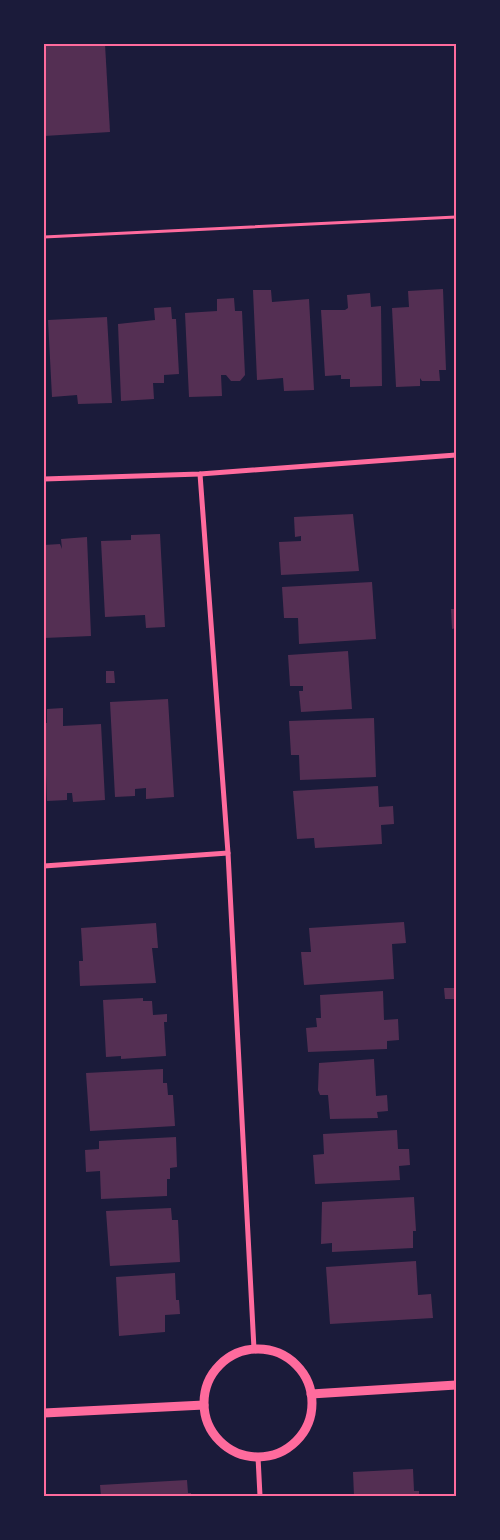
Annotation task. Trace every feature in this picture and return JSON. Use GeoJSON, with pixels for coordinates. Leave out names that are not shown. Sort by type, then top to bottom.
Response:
{"type":"FeatureCollection","features":[{"type":"Feature","properties":{"kind":"street"},"geometry":{"type":"LineString","coordinates":[[44,479],[200,474],[456,454]]}},
{"type":"Feature","properties":{"kind":"street"},"geometry":{"type":"LineString","coordinates":[[200,474],[228,854],[254,1349]]}},
{"type":"Feature","properties":{"kind":"street"},"geometry":{"type":"LineString","coordinates":[[44,866],[228,854]]}},
{"type":"Feature","properties":{"kind":"street"},"geometry":{"type":"LineString","coordinates":[[254,1349],[270,1350],[285,1356],[298,1366],[307,1379],[311,1394],[312,1410],[308,1425],[299,1438],[288,1448],[273,1455],[258,1457],[244,1455],[220,1442],[212,1431],[204,1405],[209,1378],[217,1367],[240,1351],[254,1349]]}},
{"type":"Feature","properties":{"kind":"street"},"geometry":{"type":"LineString","coordinates":[[311,1394],[456,1385]]}},
{"type":"Feature","properties":{"kind":"street"},"geometry":{"type":"LineString","coordinates":[[44,1413],[204,1405]]}},
{"type":"Feature","properties":{"kind":"street"},"geometry":{"type":"LineString","coordinates":[[258,1457],[260,1496]]}},
{"type":"Feature","properties":{"kind":"path"},"geometry":{"type":"LineString","coordinates":[[44,237],[456,217]]}},
{"type":"Feature","properties":{"kind":"building"},"geometry":{"type":"Polygon","coordinates":[[[44,44],[105,44],[110,132],[44,136],[44,44]]]}},
{"type":"Feature","properties":{"kind":"building"},"geometry":{"type":"Polygon","coordinates":[[[443,289],[446,370],[439,370],[440,381],[422,381],[420,378],[420,386],[396,387],[392,308],[409,307],[408,291],[443,289]]]}},
{"type":"Feature","properties":{"kind":"building"},"geometry":{"type":"Polygon","coordinates":[[[253,290],[271,290],[272,302],[309,299],[314,390],[284,391],[283,378],[257,380],[253,290]]]}},
{"type":"Feature","properties":{"kind":"building"},"geometry":{"type":"Polygon","coordinates":[[[370,293],[371,307],[381,306],[382,386],[350,387],[350,379],[341,379],[341,375],[325,376],[321,310],[345,310],[348,308],[347,295],[370,293]]]}},
{"type":"Feature","properties":{"kind":"building"},"geometry":{"type":"Polygon","coordinates":[[[234,298],[235,311],[242,311],[245,375],[240,381],[231,381],[226,375],[221,375],[222,396],[189,397],[185,313],[217,311],[217,299],[234,298]]]}},
{"type":"Feature","properties":{"kind":"building"},"geometry":{"type":"Polygon","coordinates":[[[171,307],[172,319],[176,319],[179,374],[164,375],[164,383],[153,383],[154,399],[121,401],[118,324],[155,320],[154,308],[171,307]]]}},
{"type":"Feature","properties":{"kind":"building"},"geometry":{"type":"Polygon","coordinates":[[[107,317],[112,403],[78,404],[77,395],[52,397],[48,320],[107,317]]]}},
{"type":"Feature","properties":{"kind":"building"},"geometry":{"type":"Polygon","coordinates":[[[353,514],[359,571],[281,575],[279,542],[301,541],[301,536],[295,537],[294,517],[353,514]]]}},
{"type":"Feature","properties":{"kind":"building"},"geometry":{"type":"Polygon","coordinates":[[[160,534],[165,627],[146,628],[145,615],[105,617],[101,541],[131,540],[131,535],[160,534]]]}},
{"type":"Feature","properties":{"kind":"building"},"geometry":{"type":"Polygon","coordinates":[[[87,537],[91,636],[44,638],[44,545],[60,544],[62,549],[61,539],[87,537]]]}},
{"type":"Feature","properties":{"kind":"building"},"geometry":{"type":"Polygon","coordinates":[[[372,582],[376,639],[299,644],[298,618],[284,618],[282,587],[372,582]]]}},
{"type":"Feature","properties":{"kind":"building"},"geometry":{"type":"Polygon","coordinates":[[[451,609],[456,609],[456,628],[452,629],[451,609]]]}},
{"type":"Feature","properties":{"kind":"building"},"geometry":{"type":"Polygon","coordinates":[[[348,651],[352,709],[301,712],[299,691],[303,691],[303,686],[290,686],[288,655],[348,651]]]}},
{"type":"Feature","properties":{"kind":"building"},"geometry":{"type":"Polygon","coordinates":[[[106,671],[114,671],[115,683],[106,683],[106,671]]]}},
{"type":"Feature","properties":{"kind":"building"},"geometry":{"type":"Polygon","coordinates":[[[168,699],[174,797],[146,799],[146,788],[135,789],[135,796],[115,797],[110,702],[168,699]]]}},
{"type":"Feature","properties":{"kind":"building"},"geometry":{"type":"Polygon","coordinates":[[[63,708],[63,726],[101,724],[105,800],[73,802],[72,793],[67,793],[67,800],[47,801],[44,723],[47,723],[47,709],[63,708]]]}},
{"type":"Feature","properties":{"kind":"building"},"geometry":{"type":"Polygon","coordinates":[[[374,718],[376,777],[300,780],[299,755],[291,755],[289,721],[374,718]]]}},
{"type":"Feature","properties":{"kind":"building"},"geometry":{"type":"Polygon","coordinates":[[[378,786],[379,807],[393,806],[394,824],[381,825],[382,844],[315,848],[314,838],[297,839],[293,791],[378,786]]]}},
{"type":"Feature","properties":{"kind":"building"},"geometry":{"type":"Polygon","coordinates":[[[404,922],[406,943],[392,944],[394,979],[304,985],[301,952],[311,952],[309,928],[404,922]]]}},
{"type":"Feature","properties":{"kind":"building"},"geometry":{"type":"Polygon","coordinates":[[[156,923],[158,948],[152,948],[156,983],[80,986],[79,961],[83,961],[81,928],[156,923]]]}},
{"type":"Feature","properties":{"kind":"building"},"geometry":{"type":"Polygon","coordinates":[[[444,988],[456,988],[456,999],[445,999],[444,988]]]}},
{"type":"Feature","properties":{"kind":"building"},"geometry":{"type":"Polygon","coordinates":[[[383,991],[384,1020],[398,1019],[399,1040],[387,1041],[387,1049],[308,1052],[306,1028],[317,1027],[316,1018],[321,1018],[320,995],[383,991]]]}},
{"type":"Feature","properties":{"kind":"building"},"geometry":{"type":"Polygon","coordinates":[[[143,998],[143,1001],[152,1001],[153,1015],[167,1014],[167,1022],[164,1022],[166,1056],[121,1059],[121,1056],[106,1057],[103,1000],[143,998]]]}},
{"type":"Feature","properties":{"kind":"building"},"geometry":{"type":"Polygon","coordinates":[[[374,1059],[376,1096],[387,1095],[388,1111],[377,1112],[378,1118],[330,1119],[328,1095],[320,1095],[318,1090],[319,1063],[374,1059]]]}},
{"type":"Feature","properties":{"kind":"building"},"geometry":{"type":"Polygon","coordinates":[[[163,1069],[163,1083],[167,1083],[168,1095],[173,1095],[175,1126],[90,1131],[86,1073],[163,1069]]]}},
{"type":"Feature","properties":{"kind":"building"},"geometry":{"type":"Polygon","coordinates":[[[397,1130],[398,1149],[409,1149],[410,1165],[399,1166],[400,1180],[315,1184],[313,1155],[324,1154],[323,1134],[397,1130]]]}},
{"type":"Feature","properties":{"kind":"building"},"geometry":{"type":"Polygon","coordinates":[[[176,1137],[177,1167],[170,1168],[170,1179],[167,1179],[167,1196],[101,1199],[100,1171],[86,1172],[85,1150],[99,1149],[99,1141],[176,1137]]]}},
{"type":"Feature","properties":{"kind":"building"},"geometry":{"type":"Polygon","coordinates":[[[414,1197],[416,1231],[413,1231],[413,1248],[332,1252],[332,1243],[321,1244],[322,1202],[414,1197]]]}},
{"type":"Feature","properties":{"kind":"building"},"geometry":{"type":"Polygon","coordinates":[[[171,1208],[172,1220],[178,1220],[180,1262],[110,1266],[106,1211],[171,1208]]]}},
{"type":"Feature","properties":{"kind":"building"},"geometry":{"type":"Polygon","coordinates":[[[416,1261],[418,1295],[431,1294],[433,1318],[330,1324],[326,1267],[416,1261]]]}},
{"type":"Feature","properties":{"kind":"building"},"geometry":{"type":"Polygon","coordinates":[[[175,1273],[176,1300],[179,1300],[180,1314],[165,1315],[165,1332],[119,1336],[116,1277],[175,1273]]]}},
{"type":"Feature","properties":{"kind":"building"},"geometry":{"type":"Polygon","coordinates":[[[413,1469],[414,1491],[419,1491],[419,1496],[354,1496],[353,1472],[413,1469]]]}},
{"type":"Feature","properties":{"kind":"building"},"geometry":{"type":"Polygon","coordinates":[[[187,1480],[188,1493],[191,1493],[191,1496],[101,1496],[100,1485],[187,1480]]]}}]}
